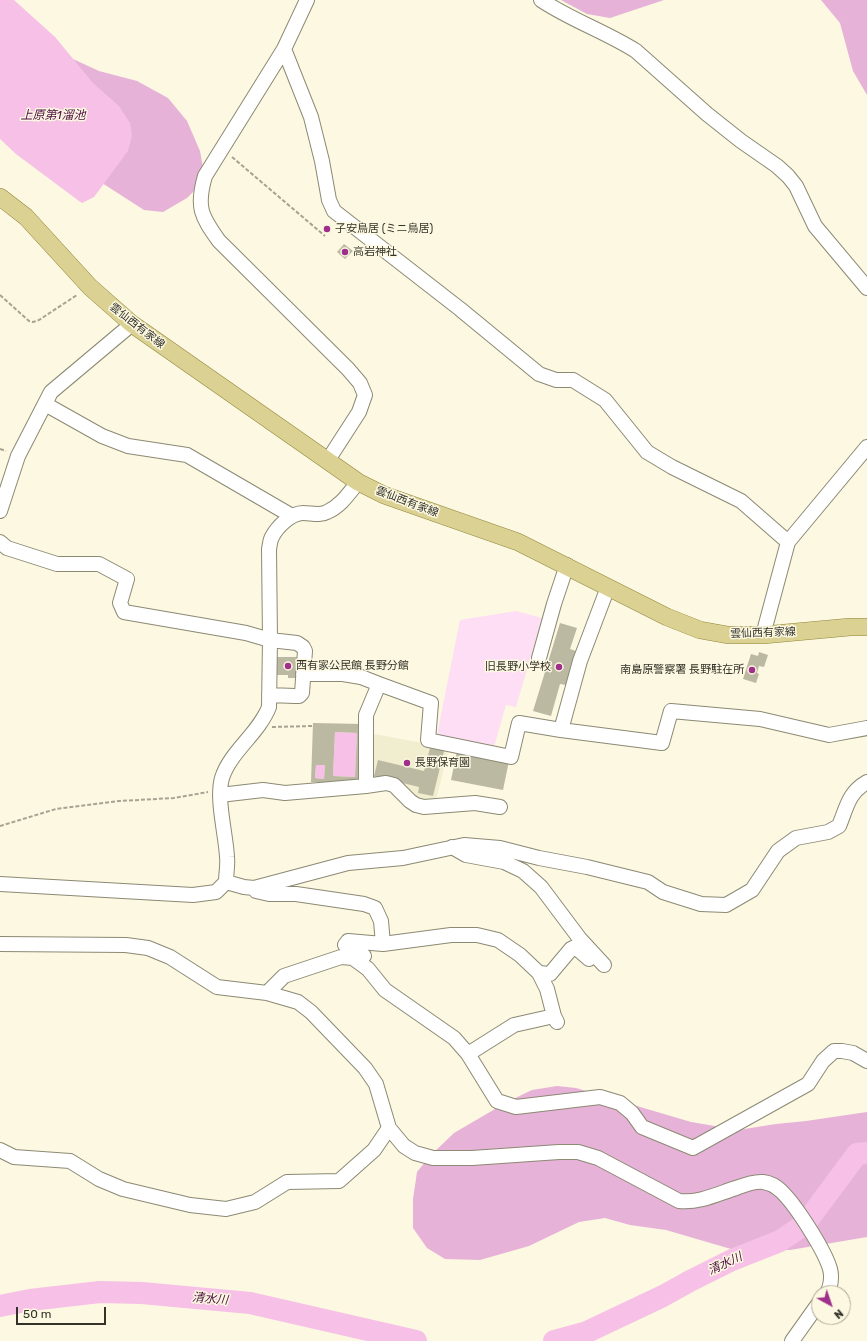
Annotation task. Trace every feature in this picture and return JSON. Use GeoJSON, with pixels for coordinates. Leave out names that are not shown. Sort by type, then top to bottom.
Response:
{"type":"FeatureCollection","features":[{"type":"Feature","properties":{"kind":"main road","name":"雲仙西有家線"},"geometry":{"type":"LineString","coordinates":[[0,197],[12,205],[34,225],[90,287],[132,324],[358,482],[384,495],[518,542],[567,565],[667,617],[700,630],[728,635],[762,635],[850,627],[867,627]]}},
{"type":"Feature","properties":{"kind":"street"},"geometry":{"type":"LineString","coordinates":[[307,0],[284,49],[205,176],[200,193],[201,208],[206,222],[219,241],[348,369],[360,383],[365,396],[359,412],[328,460]]}},
{"type":"Feature","properties":{"kind":"street"},"geometry":{"type":"LineString","coordinates":[[541,0],[636,51],[707,114],[788,176],[796,186],[815,226],[867,288]]}},
{"type":"Feature","properties":{"kind":"street"},"geometry":{"type":"LineString","coordinates":[[284,49],[311,117],[322,161],[329,200],[334,211],[460,309],[539,374],[556,380],[573,380],[605,400],[647,452],[672,467],[741,501],[788,542]]}},
{"type":"Feature","properties":{"kind":"street"},"geometry":{"type":"LineString","coordinates":[[0,511],[18,456],[51,392],[132,324]]}},
{"type":"Feature","properties":{"kind":"street"},"geometry":{"type":"LineString","coordinates":[[45,404],[102,436],[128,446],[187,455],[292,516]]}},
{"type":"Feature","properties":{"kind":"street"},"geometry":{"type":"LineString","coordinates":[[762,635],[788,542],[867,447]]}},
{"type":"Feature","properties":{"kind":"street"},"geometry":{"type":"LineString","coordinates":[[0,884],[193,895],[216,892],[226,882],[227,858],[220,792],[222,778],[229,764],[265,718],[269,707],[269,549],[272,536],[279,527],[292,516],[301,513],[319,514],[327,512],[340,504],[358,482]]}},
{"type":"Feature","properties":{"kind":"street"},"geometry":{"type":"LineString","coordinates":[[0,542],[7,548],[57,564],[99,564],[120,575],[127,579],[120,603],[124,612],[246,633],[270,640],[297,642],[301,644],[305,651],[303,690],[299,696],[269,695]]}},
{"type":"Feature","properties":{"kind":"street"},"geometry":{"type":"LineString","coordinates":[[539,658],[554,604],[567,565]]}},
{"type":"Feature","properties":{"kind":"street"},"geometry":{"type":"LineString","coordinates":[[561,730],[580,661],[608,587]]}},
{"type":"Feature","properties":{"kind":"street"},"geometry":{"type":"LineString","coordinates":[[303,674],[343,674],[361,677],[431,703],[428,740],[511,756],[519,723],[662,743],[671,711],[760,719],[829,735],[867,728]]}},
{"type":"Feature","properties":{"kind":"street"},"geometry":{"type":"LineString","coordinates":[[366,786],[366,715],[379,684]]}},
{"type":"Feature","properties":{"kind":"street"},"geometry":{"type":"LineString","coordinates":[[226,882],[254,888],[348,863],[403,858],[464,845],[500,848],[648,882],[663,892],[701,904],[726,904],[752,890],[778,851],[796,838],[828,832],[839,826],[850,797],[857,788],[867,782]]}},
{"type":"Feature","properties":{"kind":"street"},"geometry":{"type":"LineString","coordinates":[[220,792],[263,790],[285,793],[386,783],[394,785],[410,801],[416,805],[424,807],[475,803],[500,807]]}},
{"type":"Feature","properties":{"kind":"street"},"geometry":{"type":"LineString","coordinates":[[452,847],[466,855],[504,862],[523,871],[541,887],[580,939],[600,962],[591,960],[575,947],[571,949],[550,974],[539,973]]}},
{"type":"Feature","properties":{"kind":"street"},"geometry":{"type":"LineString","coordinates":[[254,888],[256,891],[269,894],[296,894],[364,904],[375,908],[381,922],[383,944]]}},
{"type":"Feature","properties":{"kind":"street"},"geometry":{"type":"LineString","coordinates":[[368,970],[369,967],[363,954],[350,949],[345,945],[348,942],[383,944],[451,935],[477,934],[498,940],[520,955],[539,973],[547,989],[555,1019],[514,1025],[468,1054]]}},
{"type":"Feature","properties":{"kind":"street"},"geometry":{"type":"LineString","coordinates":[[0,944],[126,945],[148,948],[170,957],[217,987],[267,993],[298,1002],[307,1009],[365,1068],[376,1084],[389,1128],[404,1146],[415,1153],[433,1158],[472,1158],[578,1152],[598,1158],[680,1201],[690,1202],[748,1184],[761,1182],[771,1184],[793,1204],[827,1260],[831,1271],[830,1285]]}},
{"type":"Feature","properties":{"kind":"street"},"geometry":{"type":"LineString","coordinates":[[267,993],[284,976],[341,957],[353,958],[368,970],[385,990],[454,1038],[468,1054],[497,1101],[516,1107],[600,1097],[620,1103],[632,1113],[642,1126],[693,1148],[808,1084],[823,1061],[834,1051],[853,1053],[867,1061]]}},
{"type":"Feature","properties":{"kind":"street"},"geometry":{"type":"LineString","coordinates":[[0,1150],[14,1157],[70,1161],[99,1180],[123,1189],[190,1205],[226,1209],[255,1202],[287,1182],[340,1181],[374,1150],[389,1128]]}},
{"type":"Feature","properties":{"kind":"street"},"geometry":{"type":"LineString","coordinates":[[792,1341],[811,1314]]}},
{"type":"Feature","properties":{"kind":"path"},"geometry":{"type":"LineString","coordinates":[[222,148],[325,236]]}},
{"type":"Feature","properties":{"kind":"path"},"geometry":{"type":"LineString","coordinates":[[0,295],[29,320],[36,322],[90,287]]}},
{"type":"Feature","properties":{"kind":"path"},"geometry":{"type":"LineString","coordinates":[[257,728],[313,726]]}},
{"type":"Feature","properties":{"kind":"path"},"geometry":{"type":"LineString","coordinates":[[0,826],[56,809],[119,801],[174,798],[220,792]]}},
{"type":"Feature","properties":{"kind":"shaded area"},"geometry":{"type":"Polygon","coordinates":[[[561,0],[664,0],[610,18],[587,14],[561,0]]]}},
{"type":"Feature","properties":{"kind":"shaded area"},"geometry":{"type":"Polygon","coordinates":[[[821,0],[867,0],[867,95],[853,71],[840,23],[821,0]]]}},
{"type":"Feature","properties":{"kind":"shaded area"},"geometry":{"type":"Polygon","coordinates":[[[36,42],[99,71],[137,81],[168,98],[187,121],[200,151],[204,173],[198,187],[187,198],[163,212],[144,210],[40,143],[36,42]]]}},
{"type":"Feature","properties":{"kind":"shaded area"},"geometry":{"type":"Polygon","coordinates":[[[516,611],[542,618],[516,707],[506,705],[494,747],[437,735],[460,620],[516,611]]]}},
{"type":"Feature","properties":{"kind":"shaded area","name":"長野保育園"},"geometry":{"type":"Polygon","coordinates":[[[369,733],[449,748],[436,800],[425,802],[369,777],[369,733]]]}},
{"type":"Feature","properties":{"kind":"shaded area"},"geometry":{"type":"Polygon","coordinates":[[[557,1086],[576,1088],[691,1122],[738,1130],[867,1112],[867,1237],[790,1250],[731,1249],[666,1230],[630,1225],[605,1218],[579,1222],[529,1246],[480,1260],[445,1259],[427,1248],[413,1228],[413,1199],[417,1172],[430,1156],[454,1133],[507,1102],[532,1090],[557,1086]]]}},
{"type":"Feature","properties":{"kind":"water","name":"上原第1溜池"},"geometry":{"type":"Polygon","coordinates":[[[0,0],[14,0],[55,37],[93,83],[119,106],[130,123],[132,136],[128,151],[94,197],[82,203],[16,154],[0,139],[0,0]]]}},
{"type":"Feature","properties":{"kind":"water"},"geometry":{"type":"Polygon","coordinates":[[[335,732],[357,733],[355,777],[333,776],[335,732]]]}},
{"type":"Feature","properties":{"kind":"water"},"geometry":{"type":"Polygon","coordinates":[[[316,765],[325,765],[324,779],[315,778],[316,765]]]}},
{"type":"Feature","properties":{"kind":"building","name":"高岩神社"},"geometry":{"type":"Polygon","coordinates":[[[344,244],[353,251],[345,259],[337,252],[344,244]]]}},
{"type":"Feature","properties":{"kind":"building","name":"旧長野小学校"},"geometry":{"type":"Polygon","coordinates":[[[560,623],[577,628],[570,649],[576,651],[566,685],[560,684],[551,716],[533,711],[560,623]]]}},
{"type":"Feature","properties":{"kind":"building","name":"南島原警察署 長野駐在所"},"geometry":{"type":"Polygon","coordinates":[[[759,652],[768,655],[764,667],[759,666],[757,673],[759,674],[756,683],[743,679],[751,654],[758,656],[759,652]]]}},
{"type":"Feature","properties":{"kind":"building","name":"西有家公民館 長野分館"},"geometry":{"type":"Polygon","coordinates":[[[277,657],[300,657],[300,675],[296,675],[296,678],[288,678],[288,675],[276,675],[277,657]]]}},
{"type":"Feature","properties":{"kind":"building"},"geometry":{"type":"Polygon","coordinates":[[[313,723],[362,724],[359,784],[311,782],[313,723]],[[335,732],[333,776],[355,777],[357,733],[335,732]],[[316,765],[315,778],[324,779],[325,765],[316,765]]]}},
{"type":"Feature","properties":{"kind":"building"},"geometry":{"type":"Polygon","coordinates":[[[430,748],[444,751],[433,796],[418,793],[419,787],[374,776],[378,760],[424,771],[430,748]]]}},
{"type":"Feature","properties":{"kind":"building"},"geometry":{"type":"Polygon","coordinates":[[[457,751],[509,761],[503,790],[451,780],[457,751]]]}},
{"type":"Feature","properties":{"kind":"waterway","name":"清水川"},"geometry":{"type":"LineString","coordinates":[[554,1341],[587,1332],[663,1296],[732,1260],[780,1241],[805,1224],[857,1154],[867,1153]]}},
{"type":"Feature","properties":{"kind":"waterway","name":"清水川"},"geometry":{"type":"LineString","coordinates":[[0,1306],[30,1300],[100,1292],[142,1293],[250,1303],[416,1341]]}},
{"type":"Feature","properties":{"kind":"place","name":"子安鳥居 (ミニ鳥居)"},"geometry":{"type":"Point","coordinates":[327,229]}},
{"type":"Feature","properties":{"kind":"place","name":"高岩神社"},"geometry":{"type":"Point","coordinates":[345,252]}},
{"type":"Feature","properties":{"kind":"place","name":"西有家公民館 長野分館"},"geometry":{"type":"Point","coordinates":[288,666]}},
{"type":"Feature","properties":{"kind":"place","name":"旧長野小学校"},"geometry":{"type":"Point","coordinates":[559,667]}},
{"type":"Feature","properties":{"kind":"place","name":"南島原警察署 長野駐在所"},"geometry":{"type":"Point","coordinates":[752,670]}},
{"type":"Feature","properties":{"kind":"place","name":"長野保育園"},"geometry":{"type":"Point","coordinates":[407,763]}}]}
